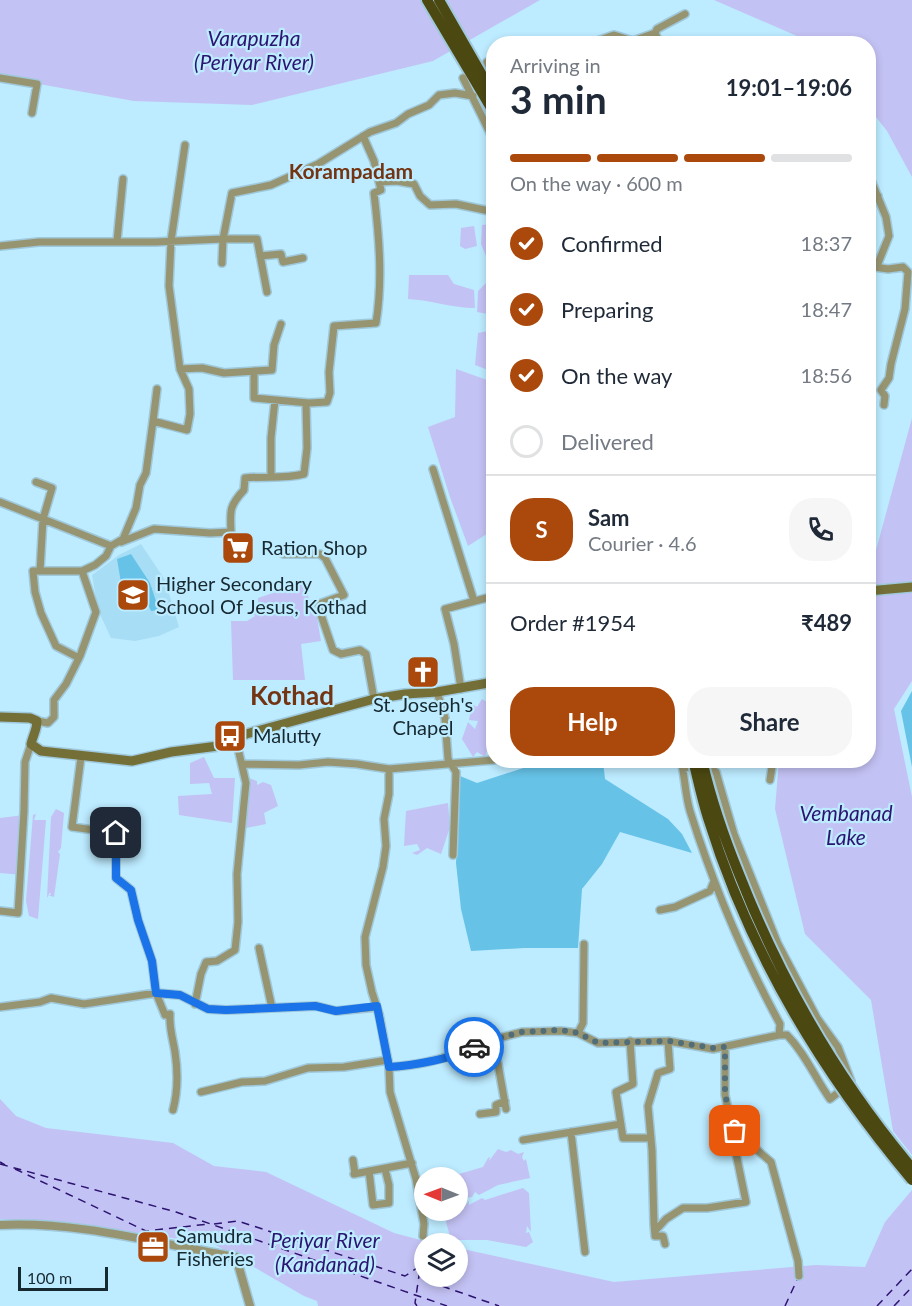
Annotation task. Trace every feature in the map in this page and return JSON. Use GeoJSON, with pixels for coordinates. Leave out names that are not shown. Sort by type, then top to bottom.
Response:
{"type":"FeatureCollection","features":[{"type":"Feature","properties":{"kind":"highway"},"geometry":{"type":"LineString","coordinates":[[428,0],[486,84]]}},
{"type":"Feature","properties":{"kind":"highway"},"geometry":{"type":"LineString","coordinates":[[438,0],[486,97]]}},
{"type":"Feature","properties":{"kind":"highway"},"geometry":{"type":"LineString","coordinates":[[695,768],[708,818],[732,885],[783,992],[843,1092],[878,1140],[912,1180]]}},
{"type":"Feature","properties":{"kind":"highway"},"geometry":{"type":"LineString","coordinates":[[704,768],[730,851],[790,989],[860,1103],[912,1168]]}},
{"type":"Feature","properties":{"kind":"main road"},"geometry":{"type":"LineString","coordinates":[[876,590],[912,587]]}},
{"type":"Feature","properties":{"kind":"main road"},"geometry":{"type":"LineString","coordinates":[[0,717],[30,717],[37,721],[31,744],[41,751],[132,761],[171,752],[226,745],[246,734],[374,699],[486,684]]}},
{"type":"Feature","properties":{"kind":"street"},"geometry":{"type":"LineString","coordinates":[[647,36],[685,14]]}},
{"type":"Feature","properties":{"kind":"street"},"geometry":{"type":"LineString","coordinates":[[0,78],[37,84],[32,113]]}},
{"type":"Feature","properties":{"kind":"street"},"geometry":{"type":"LineString","coordinates":[[463,78],[486,125]]}},
{"type":"Feature","properties":{"kind":"street"},"geometry":{"type":"LineString","coordinates":[[222,263],[223,239],[232,193],[271,185],[318,164],[370,132],[396,123],[408,114],[429,105],[439,95],[455,93],[472,96]]}},
{"type":"Feature","properties":{"kind":"street"},"geometry":{"type":"LineString","coordinates":[[254,371],[254,399],[306,403],[327,402],[330,393],[328,372],[334,326],[376,323],[380,274],[374,193],[381,190],[374,160],[363,136]]}},
{"type":"Feature","properties":{"kind":"street"},"geometry":{"type":"LineString","coordinates":[[153,421],[187,430],[190,414],[189,389],[180,369],[170,286],[171,241],[185,145]]}},
{"type":"Feature","properties":{"kind":"street"},"geometry":{"type":"LineString","coordinates":[[117,241],[123,179]]}},
{"type":"Feature","properties":{"kind":"street"},"geometry":{"type":"LineString","coordinates":[[379,182],[398,181],[414,184],[420,196],[430,205],[468,206],[486,211]]}},
{"type":"Feature","properties":{"kind":"street"},"geometry":{"type":"LineString","coordinates":[[876,191],[886,217],[889,236],[877,266],[888,269],[903,267],[908,272],[905,309],[891,364],[890,378],[881,390],[885,396],[884,405]]}},
{"type":"Feature","properties":{"kind":"street"},"geometry":{"type":"LineString","coordinates":[[0,246],[6,244],[257,239],[267,292]]}},
{"type":"Feature","properties":{"kind":"street"},"geometry":{"type":"LineString","coordinates":[[261,256],[281,254],[283,262],[303,258]]}},
{"type":"Feature","properties":{"kind":"street"},"geometry":{"type":"LineString","coordinates":[[180,369],[202,368],[224,373],[272,370],[274,345],[281,324]]}},
{"type":"Feature","properties":{"kind":"street"},"geometry":{"type":"LineString","coordinates":[[121,542],[136,508],[140,485],[146,473],[157,389]]}},
{"type":"Feature","properties":{"kind":"street"},"geometry":{"type":"LineString","coordinates":[[271,477],[271,438],[275,400]]}},
{"type":"Feature","properties":{"kind":"street"},"geometry":{"type":"LineString","coordinates":[[79,658],[56,646],[34,592],[33,571],[82,572],[106,556],[111,546],[154,530],[231,532],[230,512],[234,502],[244,490],[245,478],[286,478],[304,474],[307,448],[306,403]]}},
{"type":"Feature","properties":{"kind":"street"},"geometry":{"type":"LineString","coordinates":[[433,469],[474,600]]}},
{"type":"Feature","properties":{"kind":"street"},"geometry":{"type":"LineString","coordinates":[[36,482],[52,488],[43,519],[39,571]]}},
{"type":"Feature","properties":{"kind":"street"},"geometry":{"type":"LineString","coordinates":[[0,502],[111,546]]}},
{"type":"Feature","properties":{"kind":"street"},"geometry":{"type":"LineString","coordinates":[[283,554],[320,554],[325,558],[344,595],[319,604],[328,637],[333,650],[341,654],[360,650],[366,654],[374,699]]}},
{"type":"Feature","properties":{"kind":"street"},"geometry":{"type":"LineString","coordinates":[[37,721],[48,723],[54,717],[54,700],[66,684],[79,658],[96,612],[82,572]]}},
{"type":"Feature","properties":{"kind":"street"},"geometry":{"type":"LineString","coordinates":[[460,689],[454,644],[445,609],[486,598]]}},
{"type":"Feature","properties":{"kind":"street"},"geometry":{"type":"LineString","coordinates":[[437,692],[445,718],[448,759],[456,772],[453,855]]}},
{"type":"Feature","properties":{"kind":"street"},"geometry":{"type":"LineString","coordinates":[[195,1004],[206,962],[217,962],[235,950],[238,922],[237,874],[246,783],[236,740]]}},
{"type":"Feature","properties":{"kind":"street"},"geometry":{"type":"LineString","coordinates":[[0,911],[18,913],[25,762],[31,744]]}},
{"type":"Feature","properties":{"kind":"street"},"geometry":{"type":"LineString","coordinates":[[81,757],[72,827],[116,833],[116,878],[131,890],[140,928],[152,961],[156,993],[165,1014],[170,1014],[170,1036],[175,1050],[177,1068],[177,1095],[174,1110]]}},
{"type":"Feature","properties":{"kind":"street"},"geometry":{"type":"LineString","coordinates":[[242,764],[299,765],[328,762],[388,769],[486,761]]}},
{"type":"Feature","properties":{"kind":"street"},"geometry":{"type":"LineString","coordinates":[[683,768],[689,808],[714,881],[729,918],[780,1024],[779,1035]]}},
{"type":"Feature","properties":{"kind":"street"},"geometry":{"type":"LineString","coordinates":[[201,1092],[242,1082],[266,1081],[308,1068],[389,1064],[404,1066],[460,1053],[474,1048],[475,1041],[491,1040],[522,1032],[561,1030],[578,1033],[598,1043],[668,1041],[713,1048],[787,1035],[831,1099],[851,1083],[838,1047],[817,1018],[770,925],[734,834],[716,772],[710,768]]}},
{"type":"Feature","properties":{"kind":"street"},"geometry":{"type":"LineString","coordinates":[[770,780],[772,768]]}},
{"type":"Feature","properties":{"kind":"street"},"geometry":{"type":"LineString","coordinates":[[388,769],[389,794],[384,819],[386,846],[365,937],[366,964],[389,1064],[390,1092],[411,1163],[424,1224],[423,1233]]}},
{"type":"Feature","properties":{"kind":"street"},"geometry":{"type":"LineString","coordinates":[[660,910],[675,907],[710,891],[714,881]]}},
{"type":"Feature","properties":{"kind":"street"},"geometry":{"type":"LineString","coordinates":[[578,1033],[583,1023],[584,944]]}},
{"type":"Feature","properties":{"kind":"street"},"geometry":{"type":"LineString","coordinates":[[259,948],[272,1008]]}},
{"type":"Feature","properties":{"kind":"street"},"geometry":{"type":"LineString","coordinates":[[0,1007],[40,1002],[51,998],[84,1004],[156,993],[180,995],[208,1009],[315,1006],[336,1011],[377,1006]]}},
{"type":"Feature","properties":{"kind":"street"},"geometry":{"type":"LineString","coordinates":[[792,1040],[824,1027]]}},
{"type":"Feature","properties":{"kind":"street"},"geometry":{"type":"LineString","coordinates":[[491,1040],[506,1109]]}},
{"type":"Feature","properties":{"kind":"street"},"geometry":{"type":"LineString","coordinates":[[630,1041],[633,1084],[616,1092],[623,1138],[651,1138]]}},
{"type":"Feature","properties":{"kind":"street"},"geometry":{"type":"LineString","coordinates":[[664,1244],[663,1236],[655,1236],[648,1106],[658,1073],[670,1069],[668,1041]]}},
{"type":"Feature","properties":{"kind":"street"},"geometry":{"type":"LineString","coordinates":[[655,1231],[666,1219],[683,1208],[707,1208],[746,1202],[733,1139],[735,1131],[725,1095],[725,1047]]}},
{"type":"Feature","properties":{"kind":"street"},"geometry":{"type":"LineString","coordinates":[[480,1114],[496,1112],[496,1105],[505,1101]]}},
{"type":"Feature","properties":{"kind":"street"},"geometry":{"type":"LineString","coordinates":[[523,1140],[621,1124]]}},
{"type":"Feature","properties":{"kind":"street"},"geometry":{"type":"LineString","coordinates":[[735,1131],[771,1162],[798,1261],[799,1276]]}},
{"type":"Feature","properties":{"kind":"street"},"geometry":{"type":"LineString","coordinates":[[571,1132],[585,1252]]}},
{"type":"Feature","properties":{"kind":"street"},"geometry":{"type":"LineString","coordinates":[[353,1160],[354,1174],[411,1163]]}},
{"type":"Feature","properties":{"kind":"street"},"geometry":{"type":"LineString","coordinates":[[369,1171],[372,1205],[389,1203],[389,1185],[385,1169]]}},
{"type":"Feature","properties":{"kind":"street"},"geometry":{"type":"LineString","coordinates":[[0,1225],[65,1227],[111,1232],[236,1257],[250,1306]]}},
{"type":"Feature","properties":{"kind":"shaded area","name":"Higher Secondary School Of Jesus, Kothad"},"geometry":{"type":"Polygon","coordinates":[[[141,544],[165,580],[179,627],[159,636],[135,641],[111,638],[98,610],[92,575],[119,555],[141,544]]]}},
{"type":"Feature","properties":{"kind":"shaded area"},"geometry":{"type":"Polygon","coordinates":[[[131,554],[150,583],[159,610],[151,611],[143,593],[122,589],[117,559],[131,554]]]}},
{"type":"Feature","properties":{"kind":"shaded area"},"geometry":{"type":"Polygon","coordinates":[[[912,691],[912,767],[901,711],[912,691]]]}},
{"type":"Feature","properties":{"kind":"shaded area"},"geometry":{"type":"Polygon","coordinates":[[[523,768],[604,768],[605,779],[668,819],[682,834],[692,853],[620,832],[602,864],[582,889],[578,948],[471,951],[461,909],[456,863],[460,776],[477,783],[523,768]]]}},
{"type":"Feature","properties":{"kind":"water","name":"Varapuzha (Periyar River)"},"geometry":{"type":"Polygon","coordinates":[[[0,0],[540,0],[433,61],[252,105],[134,101],[0,77],[0,0]]]}},
{"type":"Feature","properties":{"kind":"water"},"geometry":{"type":"Polygon","coordinates":[[[714,0],[912,0],[912,177],[887,131],[876,117],[876,36],[797,36],[714,0]]]}},
{"type":"Feature","properties":{"kind":"water"},"geometry":{"type":"Polygon","coordinates":[[[482,225],[486,225],[486,256],[481,244],[482,225]]]}},
{"type":"Feature","properties":{"kind":"water"},"geometry":{"type":"Polygon","coordinates":[[[474,226],[477,246],[465,249],[460,246],[461,228],[474,226]]]}},
{"type":"Feature","properties":{"kind":"water"},"geometry":{"type":"Polygon","coordinates":[[[409,275],[448,275],[454,284],[474,290],[475,308],[408,299],[409,275]]]}},
{"type":"Feature","properties":{"kind":"water"},"geometry":{"type":"Polygon","coordinates":[[[486,283],[486,314],[477,312],[478,291],[486,283]]]}},
{"type":"Feature","properties":{"kind":"water"},"geometry":{"type":"Polygon","coordinates":[[[486,332],[486,369],[475,365],[478,333],[486,332]]]}},
{"type":"Feature","properties":{"kind":"water"},"geometry":{"type":"Polygon","coordinates":[[[456,369],[486,380],[486,534],[468,546],[428,427],[455,417],[456,369]]]}},
{"type":"Feature","properties":{"kind":"water","name":"Vembanad Lake"},"geometry":{"type":"Polygon","coordinates":[[[912,418],[912,681],[894,709],[912,797],[912,1155],[893,1131],[871,1000],[805,934],[775,809],[778,768],[876,768],[876,550],[912,418]]]}},
{"type":"Feature","properties":{"kind":"water"},"geometry":{"type":"Polygon","coordinates":[[[303,583],[317,618],[321,641],[301,644],[305,680],[233,680],[231,621],[247,621],[255,616],[252,611],[258,606],[258,598],[303,583]]]}},
{"type":"Feature","properties":{"kind":"water"},"geometry":{"type":"Polygon","coordinates":[[[482,699],[486,702],[485,757],[477,752],[473,757],[462,739],[468,722],[475,729],[478,721],[469,720],[472,704],[477,707],[482,699]]]}},
{"type":"Feature","properties":{"kind":"water"},"geometry":{"type":"Polygon","coordinates":[[[204,757],[214,778],[235,778],[232,823],[179,815],[178,796],[212,794],[209,783],[190,784],[190,763],[204,757]]]}},
{"type":"Feature","properties":{"kind":"water"},"geometry":{"type":"Polygon","coordinates":[[[249,778],[257,781],[257,785],[263,782],[271,785],[278,806],[264,813],[266,824],[246,828],[249,778]]]}},
{"type":"Feature","properties":{"kind":"water"},"geometry":{"type":"Polygon","coordinates":[[[448,803],[450,827],[441,854],[427,848],[417,855],[412,853],[420,850],[417,844],[404,846],[406,811],[448,803]]]}},
{"type":"Feature","properties":{"kind":"water"},"geometry":{"type":"Polygon","coordinates":[[[56,809],[64,813],[61,848],[58,852],[60,854],[54,897],[48,895],[47,898],[51,817],[56,809]]]}},
{"type":"Feature","properties":{"kind":"water"},"geometry":{"type":"Polygon","coordinates":[[[36,814],[34,820],[46,820],[38,919],[29,916],[26,901],[33,815],[36,814]]]}},
{"type":"Feature","properties":{"kind":"water"},"geometry":{"type":"Polygon","coordinates":[[[24,815],[23,875],[0,873],[0,818],[24,815]]]}},
{"type":"Feature","properties":{"kind":"water","name":"Periyar River (Kandanad)"},"geometry":{"type":"Polygon","coordinates":[[[0,1099],[16,1116],[46,1128],[173,1143],[214,1166],[266,1172],[394,1233],[414,1238],[414,1287],[468,1287],[468,1250],[614,1282],[816,1265],[865,1267],[885,1222],[912,1190],[912,1306],[318,1306],[317,1301],[304,1296],[214,1244],[88,1226],[0,1219],[0,1099]]]}},
{"type":"Feature","properties":{"kind":"water"},"geometry":{"type":"Polygon","coordinates":[[[498,1149],[506,1152],[511,1150],[518,1154],[524,1152],[522,1157],[524,1161],[526,1159],[530,1178],[498,1185],[479,1195],[475,1192],[472,1197],[468,1198],[468,1171],[483,1167],[490,1157],[489,1161],[498,1149]]]}},
{"type":"Feature","properties":{"kind":"water"},"geometry":{"type":"Polygon","coordinates":[[[523,1188],[529,1193],[531,1232],[527,1226],[526,1233],[529,1232],[533,1242],[526,1247],[487,1240],[468,1240],[468,1233],[449,1233],[446,1221],[468,1221],[468,1202],[469,1205],[482,1198],[485,1200],[523,1188]]]}},
{"type":"Feature","properties":{"kind":"ferry route"},"geometry":{"type":"LineString","coordinates":[[0,1162],[5,1165]]}},
{"type":"Feature","properties":{"kind":"ferry route"},"geometry":{"type":"LineString","coordinates":[[0,1164],[176,1212],[447,1306]]}},
{"type":"Feature","properties":{"kind":"ferry route"},"geometry":{"type":"LineString","coordinates":[[15,1169],[146,1231],[209,1224]]}},
{"type":"Feature","properties":{"kind":"ferry route"},"geometry":{"type":"LineString","coordinates":[[214,1224],[238,1221],[405,1276],[414,1270]]}},
{"type":"Feature","properties":{"kind":"ferry route"},"geometry":{"type":"LineString","coordinates":[[877,1306],[912,1269]]}},
{"type":"Feature","properties":{"kind":"ferry route"},"geometry":{"type":"LineString","coordinates":[[785,1306],[797,1280]]}},
{"type":"Feature","properties":{"kind":"ferry route"},"geometry":{"type":"LineString","coordinates":[[417,1287],[415,1303],[417,1306]]}},
{"type":"Feature","properties":{"kind":"ferry route"},"geometry":{"type":"LineString","coordinates":[[445,1287],[499,1306]]}},
{"type":"Feature","properties":{"kind":"ferry route"},"geometry":{"type":"LineString","coordinates":[[894,1306],[912,1287]]}},
{"type":"Feature","properties":{"kind":"way so far"},"geometry":{"type":"LineString","coordinates":[[474,1047],[475,1041],[491,1040],[522,1032],[561,1030],[578,1033],[598,1043],[668,1041],[713,1048],[725,1047],[725,1095],[735,1131]]}},
{"type":"Feature","properties":{"kind":"place","name":"Ration Shop"},"geometry":{"type":"Point","coordinates":[238,548]}},
{"type":"Feature","properties":{"kind":"place","name":"Higher Secondary School Of Jesus, Kothad"},"geometry":{"type":"Point","coordinates":[133,595]}},
{"type":"Feature","properties":{"kind":"place","name":"St. Joseph's Chapel"},"geometry":{"type":"Point","coordinates":[423,672]}},
{"type":"Feature","properties":{"kind":"place","name":"Malutty"},"geometry":{"type":"Point","coordinates":[230,736]}},
{"type":"Feature","properties":{"kind":"place","name":"Samudra Fisheries"},"geometry":{"type":"Point","coordinates":[153,1247]}},
{"type":"Feature","properties":{"kind":"district","name":"Korampadam"},"geometry":{"type":"Point","coordinates":[351,172]}},
{"type":"Feature","properties":{"kind":"district","name":"Kothad"},"geometry":{"type":"Point","coordinates":[292,696]}},
{"type":"Feature","properties":{"kind":"route"},"geometry":{"type":"LineString","coordinates":[[116,833],[116,878],[131,890],[145,944],[152,961],[156,993],[180,995],[208,1009],[315,1006],[336,1011],[377,1006],[389,1067],[419,1063],[460,1053],[474,1047]]}}]}
